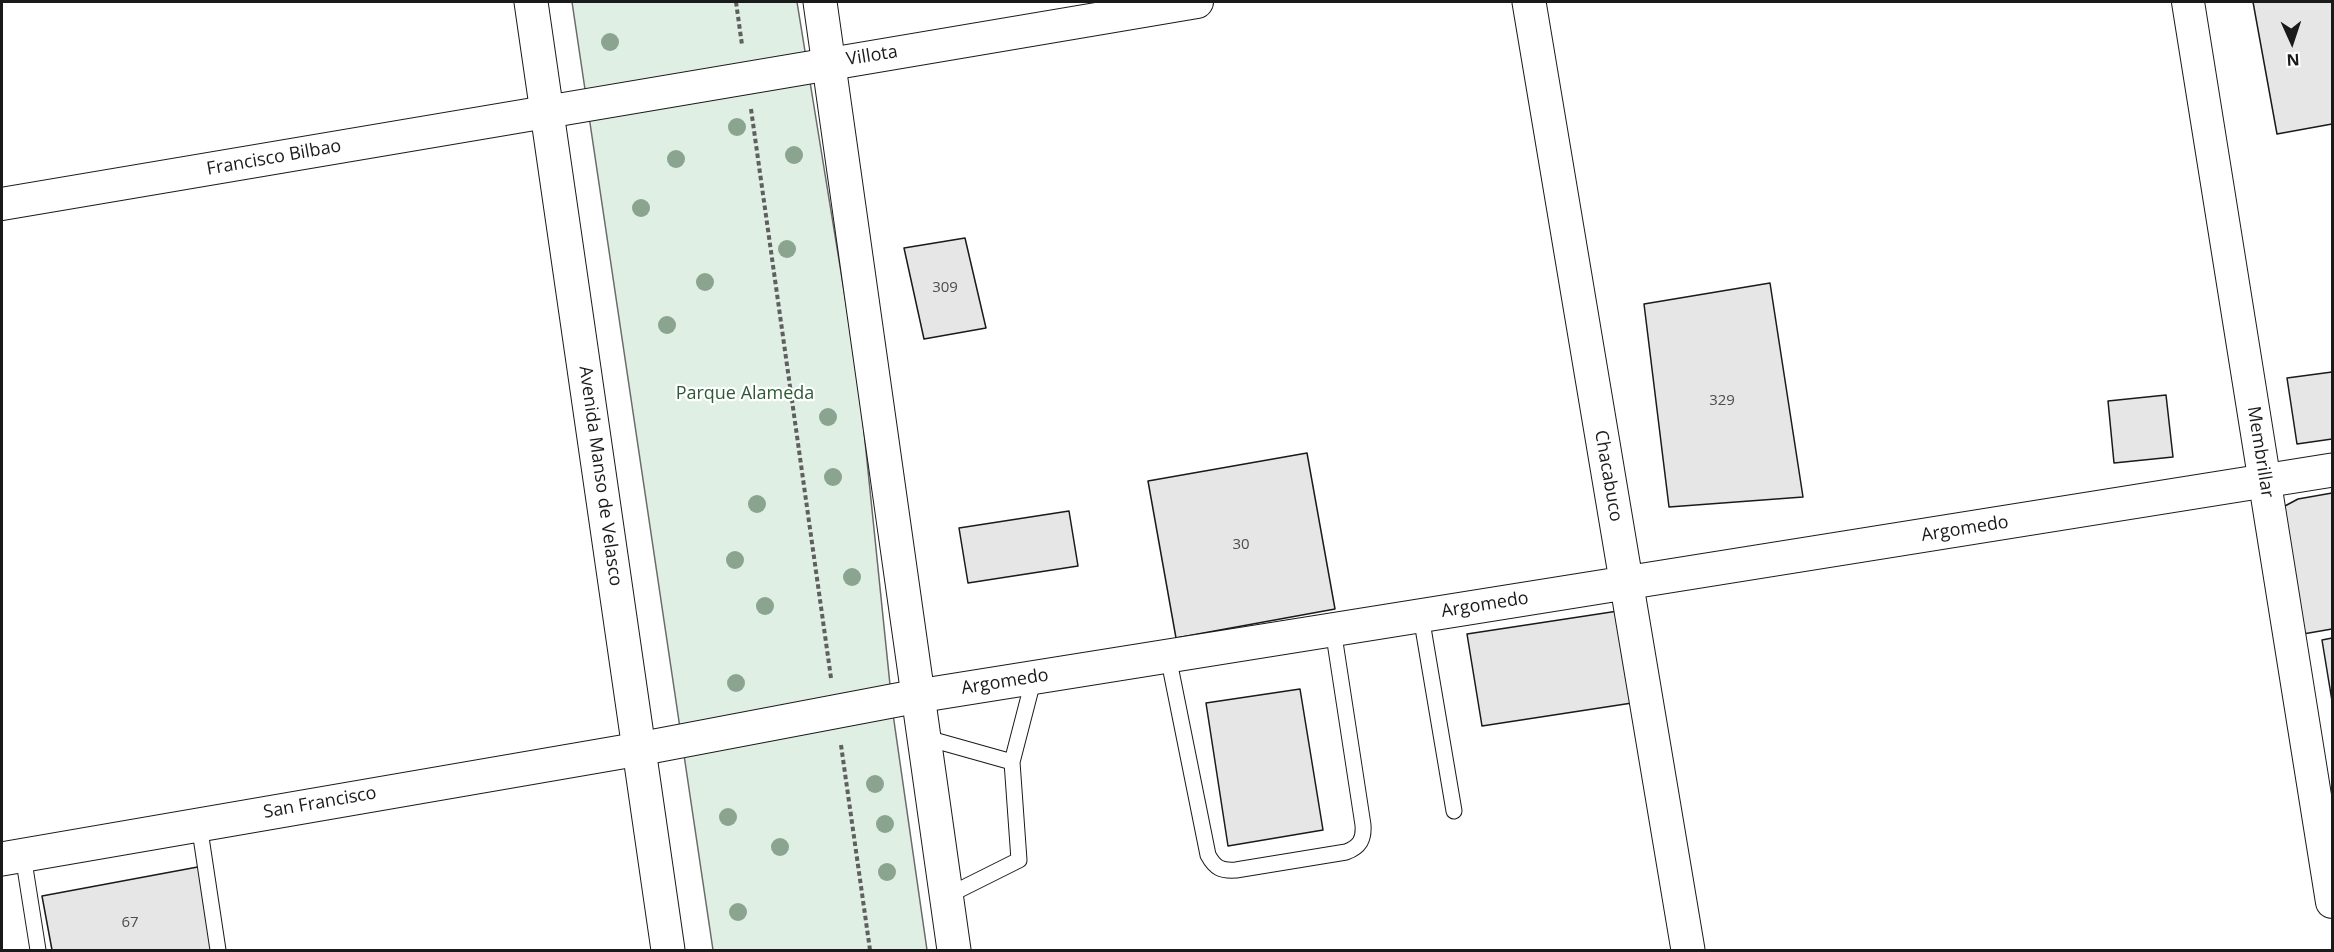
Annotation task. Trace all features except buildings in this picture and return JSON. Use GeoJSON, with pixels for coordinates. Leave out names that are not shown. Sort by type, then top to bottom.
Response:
{"type":"FeatureCollection","features":[{"type":"Feature","properties":{"kind":"main road","name":"Avenida Manso de Velasco"},"geometry":{"type":"LineString","coordinates":[[531,2],[668,951]]}},
{"type":"Feature","properties":{"kind":"main road"},"geometry":{"type":"LineString","coordinates":[[820,2],[954,951]]}},
{"type":"Feature","properties":{"kind":"main road","name":"Chacabuco"},"geometry":{"type":"LineString","coordinates":[[1529,2],[1688,951]]}},
{"type":"Feature","properties":{"kind":"main road","name":"Argomedo"},"geometry":{"type":"LineString","coordinates":[[639,748],[918,696],[2332,470]]}},
{"type":"Feature","properties":{"kind":"main road","name":"San Francisco"},"geometry":{"type":"LineString","coordinates":[[12,857],[639,748]]}},
{"type":"Feature","properties":{"kind":"street","name":"Villota"},"geometry":{"type":"LineString","coordinates":[[547,111],[1197,2]]}},
{"type":"Feature","properties":{"kind":"street","name":"Membrillar"},"geometry":{"type":"LineString","coordinates":[[2188,2],[2332,902]]}},
{"type":"Feature","properties":{"kind":"street","name":"Francisco Bilbao"},"geometry":{"type":"LineString","coordinates":[[2,204],[547,111]]}},
{"type":"Feature","properties":{"kind":"lane"},"geometry":{"type":"LineString","coordinates":[[1421,616],[1454,811]]}},
{"type":"Feature","properties":{"kind":"lane"},"geometry":{"type":"LineString","coordinates":[[1168,656],[1208,855],[1219,869],[1236,870],[1346,852],[1361,842],[1364,834],[1363,825],[1333,629]]}},
{"type":"Feature","properties":{"kind":"lane"},"geometry":{"type":"LineString","coordinates":[[945,897],[1019,860],[1012,762],[1034,677]]}},
{"type":"Feature","properties":{"kind":"lane"},"geometry":{"type":"LineString","coordinates":[[923,737],[1012,762]]}},
{"type":"Feature","properties":{"kind":"lane"},"geometry":{"type":"LineString","coordinates":[[199,824],[218,951]]}},
{"type":"Feature","properties":{"kind":"lane"},"geometry":{"type":"LineString","coordinates":[[12,857],[38,951]]}},
{"type":"Feature","properties":{"kind":"path"},"geometry":{"type":"LineString","coordinates":[[736,2],[870,951]]}},
{"type":"Feature","properties":{"kind":"green space","name":"Parque Alameda"},"geometry":{"type":"Polygon","coordinates":[[[572,2],[797,2],[859,383],[893,714],[927,950],[713,950],[572,2]]]}}]}
